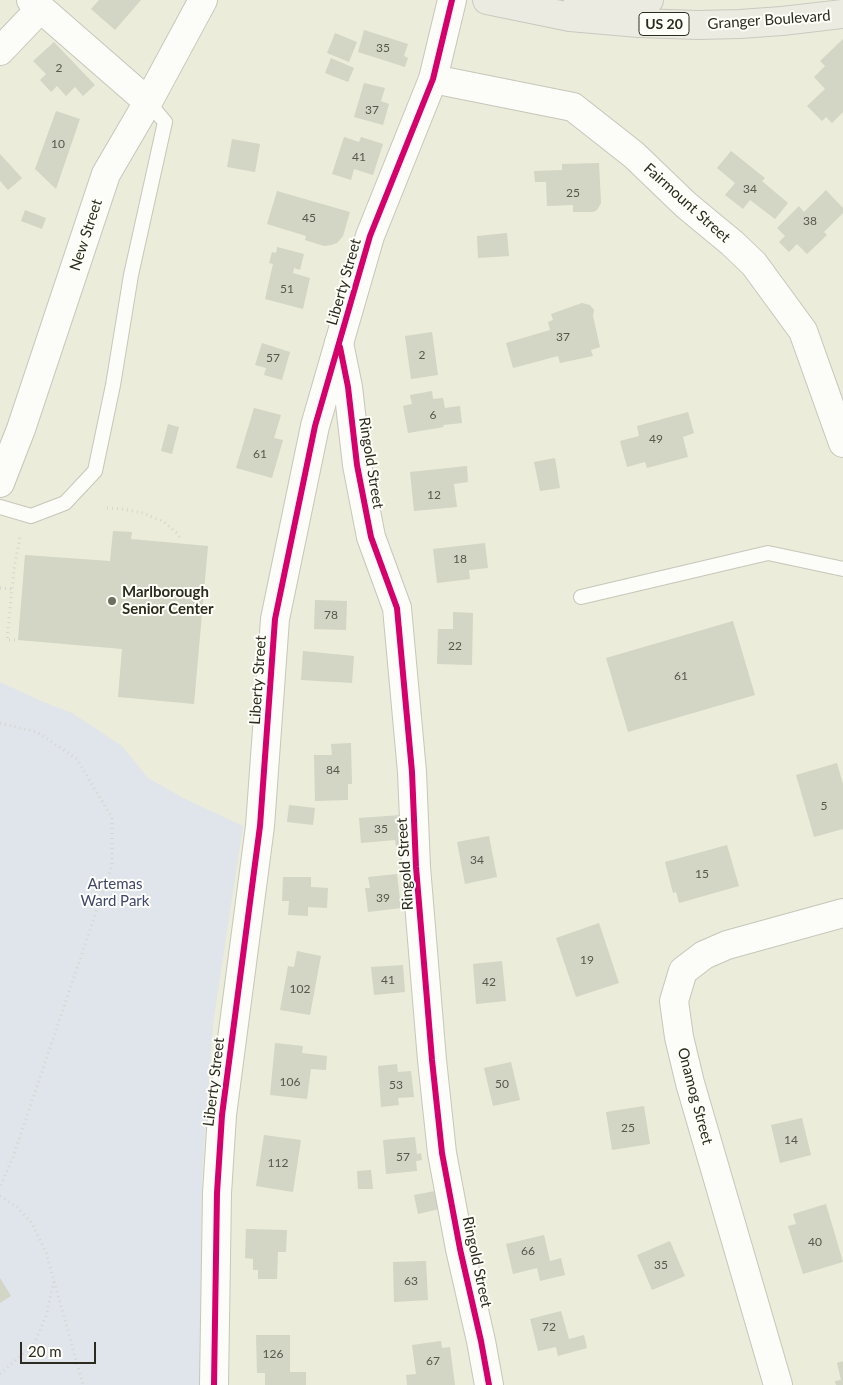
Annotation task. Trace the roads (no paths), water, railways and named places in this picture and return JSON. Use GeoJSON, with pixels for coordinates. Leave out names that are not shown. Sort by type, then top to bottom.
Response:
{"type":"FeatureCollection","features":[{"type":"Feature","properties":{"kind":"main road","name":"Granger Boulevard"},"geometry":{"type":"LineString","coordinates":[[487,0],[570,17],[639,24],[740,24],[843,14]]}},
{"type":"Feature","properties":{"kind":"main road","name":"US 20"},"geometry":{"type":"LineString","coordinates":[[558,0],[599,3],[649,0]]}},
{"type":"Feature","properties":{"kind":"street","name":"New Street"},"geometry":{"type":"LineString","coordinates":[[0,483],[21,429],[106,174],[148,102],[203,0]]}},
{"type":"Feature","properties":{"kind":"street","name":"Liberty Street"},"geometry":{"type":"LineString","coordinates":[[214,1385],[217,1193],[222,1114],[260,826],[275,619],[315,426],[370,236],[433,79],[452,0]]}},
{"type":"Feature","properties":{"kind":"street"},"geometry":{"type":"LineString","coordinates":[[0,50],[36,5],[148,102]]}},
{"type":"Feature","properties":{"kind":"street","name":"Fairmount Street"},"geometry":{"type":"LineString","coordinates":[[433,79],[573,107],[634,154],[686,205],[754,264],[803,332],[843,443]]}},
{"type":"Feature","properties":{"kind":"street","name":"Ringold Street"},"geometry":{"type":"LineString","coordinates":[[339,343],[348,387],[357,465],[371,537],[397,608],[412,772],[416,867],[431,1050],[442,1153],[460,1249],[482,1341],[489,1385]]}},
{"type":"Feature","properties":{"kind":"street","name":"Onamog Street"},"geometry":{"type":"LineString","coordinates":[[778,1385],[690,1083],[679,1038],[674,1001],[683,971],[704,955],[727,945],[790,926],[843,913]]}},
{"type":"Feature","properties":{"kind":"lane"},"geometry":{"type":"LineString","coordinates":[[0,507],[31,516],[66,503],[95,471],[113,385],[131,275],[165,122],[148,102]]}},
{"type":"Feature","properties":{"kind":"lane"},"geometry":{"type":"LineString","coordinates":[[581,597],[768,553],[843,569]]}},
{"type":"Feature","properties":{"kind":"place","name":"Marlborough Senior Center"},"geometry":{"type":"Point","coordinates":[112,601]}},
{"type":"Feature","properties":{"kind":"park label","name":"Artemas Ward Park"},"geometry":{"type":"Point","coordinates":[115,892]}}]}
